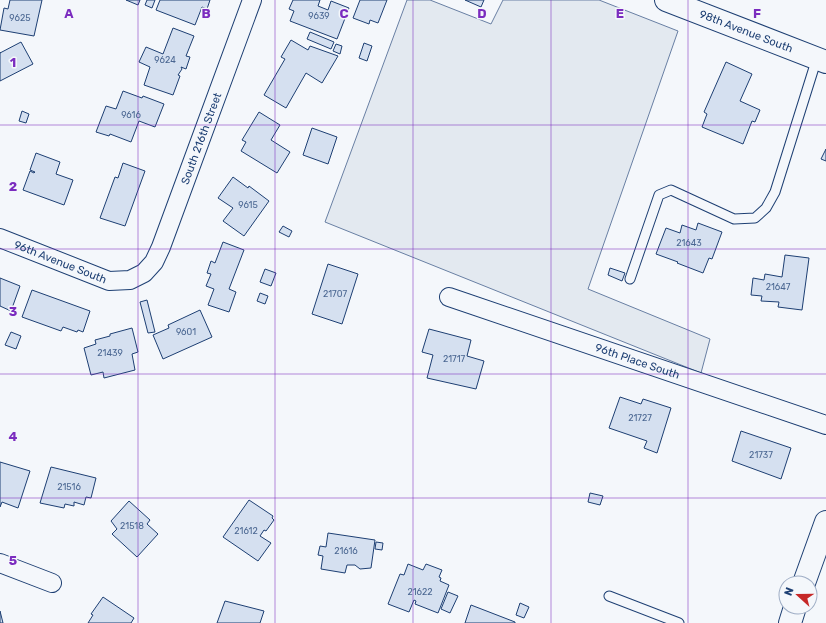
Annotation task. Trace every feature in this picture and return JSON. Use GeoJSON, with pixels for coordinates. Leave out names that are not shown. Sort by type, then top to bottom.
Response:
{"type":"FeatureCollection","features":[{"type":"Feature","properties":{"kind":"street","name":"South 216th Street"},"geometry":{"type":"LineString","coordinates":[[144,272],[154,262],[161,246],[252,0]]}},
{"type":"Feature","properties":{"kind":"street","name":"98th Avenue South"},"geometry":{"type":"LineString","coordinates":[[666,0],[821,60]]}},
{"type":"Feature","properties":{"kind":"street","name":"96th Avenue South"},"geometry":{"type":"LineString","coordinates":[[0,238],[110,281],[130,280],[144,272]]}},
{"type":"Feature","properties":{"kind":"street","name":"96th Place South"},"geometry":{"type":"LineString","coordinates":[[449,297],[826,425]]}},
{"type":"Feature","properties":{"kind":"street"},"geometry":{"type":"LineString","coordinates":[[807,575],[826,522]]}},
{"type":"Feature","properties":{"kind":"street"},"geometry":{"type":"LineString","coordinates":[[0,563],[52,583]]}},
{"type":"Feature","properties":{"kind":"lane"},"geometry":{"type":"LineString","coordinates":[[630,279],[659,195],[671,190],[734,219],[755,218],[766,208],[775,192],[821,60]]}},
{"type":"Feature","properties":{"kind":"lane"},"geometry":{"type":"LineString","coordinates":[[609,596],[678,623]]}},
{"type":"Feature","properties":{"kind":"shaded area"},"geometry":{"type":"Polygon","coordinates":[[[407,0],[430,0],[491,24],[503,0],[599,0],[678,31],[588,289],[710,339],[701,373],[325,222],[407,0]]]}},
{"type":"Feature","properties":{"kind":"building"},"geometry":{"type":"Polygon","coordinates":[[[10,0],[42,0],[34,36],[0,30],[4,8],[8,9],[10,0]]]}},
{"type":"Feature","properties":{"kind":"building"},"geometry":{"type":"Polygon","coordinates":[[[126,0],[140,0],[138,5],[126,0]]]}},
{"type":"Feature","properties":{"kind":"building"},"geometry":{"type":"Polygon","coordinates":[[[147,0],[155,0],[152,8],[145,5],[147,0]]]}},
{"type":"Feature","properties":{"kind":"building"},"geometry":{"type":"Polygon","coordinates":[[[160,0],[210,0],[207,9],[202,7],[195,25],[156,10],[160,0]]]}},
{"type":"Feature","properties":{"kind":"building"},"geometry":{"type":"Polygon","coordinates":[[[293,0],[320,0],[318,6],[328,10],[331,1],[349,8],[337,39],[290,21],[294,11],[289,9],[293,0]]]}},
{"type":"Feature","properties":{"kind":"building"},"geometry":{"type":"Polygon","coordinates":[[[360,0],[387,0],[378,23],[370,20],[369,24],[353,18],[360,0]]]}},
{"type":"Feature","properties":{"kind":"building"},"geometry":{"type":"Polygon","coordinates":[[[465,0],[484,0],[481,7],[465,0]]]}},
{"type":"Feature","properties":{"kind":"building"},"geometry":{"type":"Polygon","coordinates":[[[173,28],[194,36],[186,56],[190,57],[186,69],[181,67],[182,69],[178,75],[180,76],[173,95],[144,85],[150,67],[139,62],[146,47],[163,54],[173,28]]]}},
{"type":"Feature","properties":{"kind":"building"},"geometry":{"type":"Polygon","coordinates":[[[310,32],[334,42],[331,49],[307,39],[310,32]]]}},
{"type":"Feature","properties":{"kind":"building"},"geometry":{"type":"Polygon","coordinates":[[[291,40],[308,50],[310,46],[338,56],[322,83],[306,73],[286,108],[264,95],[285,59],[281,57],[291,40]]]}},
{"type":"Feature","properties":{"kind":"building"},"geometry":{"type":"Polygon","coordinates":[[[21,42],[33,64],[0,81],[0,53],[21,42]]]}},
{"type":"Feature","properties":{"kind":"building"},"geometry":{"type":"Polygon","coordinates":[[[364,43],[372,46],[367,61],[359,58],[364,43]]]}},
{"type":"Feature","properties":{"kind":"building"},"geometry":{"type":"Polygon","coordinates":[[[336,44],[342,46],[340,54],[333,51],[336,44]]]}},
{"type":"Feature","properties":{"kind":"building"},"geometry":{"type":"Polygon","coordinates":[[[726,62],[752,74],[740,101],[760,110],[755,122],[752,121],[743,144],[702,127],[707,114],[704,112],[726,62]]]}},
{"type":"Feature","properties":{"kind":"building"},"geometry":{"type":"Polygon","coordinates":[[[123,91],[142,98],[143,96],[164,104],[155,127],[139,121],[131,142],[110,134],[109,136],[96,132],[106,106],[116,109],[123,91]]]}},
{"type":"Feature","properties":{"kind":"building"},"geometry":{"type":"Polygon","coordinates":[[[22,111],[29,114],[26,123],[19,121],[22,111]]]}},
{"type":"Feature","properties":{"kind":"building"},"geometry":{"type":"Polygon","coordinates":[[[259,112],[280,125],[271,140],[290,152],[277,173],[241,151],[246,142],[242,140],[259,112]]]}},
{"type":"Feature","properties":{"kind":"building"},"geometry":{"type":"Polygon","coordinates":[[[312,128],[337,137],[328,164],[303,155],[312,128]]]}},
{"type":"Feature","properties":{"kind":"building"},"geometry":{"type":"Polygon","coordinates":[[[826,149],[826,161],[821,159],[826,149]]]}},
{"type":"Feature","properties":{"kind":"building"},"geometry":{"type":"Polygon","coordinates":[[[36,153],[60,162],[56,174],[73,180],[64,205],[23,190],[30,171],[35,172],[30,170],[36,153]]]}},
{"type":"Feature","properties":{"kind":"building"},"geometry":{"type":"Polygon","coordinates":[[[123,163],[145,171],[125,226],[100,218],[115,177],[118,178],[123,163]]]}},
{"type":"Feature","properties":{"kind":"building"},"geometry":{"type":"Polygon","coordinates":[[[233,177],[248,188],[249,186],[269,201],[244,236],[223,221],[233,208],[218,198],[233,177]]]}},
{"type":"Feature","properties":{"kind":"building"},"geometry":{"type":"Polygon","coordinates":[[[698,223],[722,232],[712,259],[709,258],[703,273],[656,254],[666,228],[680,233],[682,225],[696,230],[698,223]]]}},
{"type":"Feature","properties":{"kind":"building"},"geometry":{"type":"Polygon","coordinates":[[[283,226],[292,231],[289,237],[279,232],[283,226]]]}},
{"type":"Feature","properties":{"kind":"building"},"geometry":{"type":"Polygon","coordinates":[[[223,242],[244,250],[229,289],[236,292],[229,312],[208,305],[214,289],[206,286],[211,274],[207,273],[211,261],[215,263],[223,242]]]}},
{"type":"Feature","properties":{"kind":"building"},"geometry":{"type":"Polygon","coordinates":[[[785,255],[809,258],[802,310],[778,307],[779,302],[761,301],[762,296],[751,295],[753,278],[764,280],[765,274],[782,277],[785,255]]]}},
{"type":"Feature","properties":{"kind":"building"},"geometry":{"type":"Polygon","coordinates":[[[328,264],[358,274],[342,324],[312,314],[328,264]]]}},
{"type":"Feature","properties":{"kind":"building"},"geometry":{"type":"Polygon","coordinates":[[[610,268],[625,273],[622,281],[608,275],[610,268]]]}},
{"type":"Feature","properties":{"kind":"building"},"geometry":{"type":"Polygon","coordinates":[[[265,269],[276,273],[271,286],[260,282],[265,269]]]}},
{"type":"Feature","properties":{"kind":"building"},"geometry":{"type":"Polygon","coordinates":[[[0,278],[20,286],[11,311],[0,306],[0,278]]]}},
{"type":"Feature","properties":{"kind":"building"},"geometry":{"type":"Polygon","coordinates":[[[32,290],[90,311],[83,332],[78,330],[77,332],[63,327],[61,331],[22,317],[32,290]]]}},
{"type":"Feature","properties":{"kind":"building"},"geometry":{"type":"Polygon","coordinates":[[[260,293],[268,296],[265,304],[257,301],[260,293]]]}},
{"type":"Feature","properties":{"kind":"building"},"geometry":{"type":"Polygon","coordinates":[[[147,300],[155,332],[148,333],[140,302],[147,300]]]}},
{"type":"Feature","properties":{"kind":"building"},"geometry":{"type":"Polygon","coordinates":[[[200,310],[212,337],[163,359],[153,335],[169,328],[168,325],[200,310]]]}},
{"type":"Feature","properties":{"kind":"building"},"geometry":{"type":"Polygon","coordinates":[[[132,328],[138,352],[132,354],[135,370],[104,378],[103,372],[91,375],[84,348],[96,344],[95,340],[132,328]]]}},
{"type":"Feature","properties":{"kind":"building"},"geometry":{"type":"Polygon","coordinates":[[[429,329],[471,340],[467,356],[484,361],[476,389],[427,378],[433,355],[422,352],[429,329]]]}},
{"type":"Feature","properties":{"kind":"building"},"geometry":{"type":"Polygon","coordinates":[[[11,332],[21,336],[16,349],[5,345],[11,332]]]}},
{"type":"Feature","properties":{"kind":"building"},"geometry":{"type":"Polygon","coordinates":[[[620,397],[641,404],[643,399],[671,408],[657,453],[644,448],[647,441],[609,428],[620,397]]]}},
{"type":"Feature","properties":{"kind":"building"},"geometry":{"type":"Polygon","coordinates":[[[741,431],[791,448],[781,479],[732,461],[741,431]]]}},
{"type":"Feature","properties":{"kind":"building"},"geometry":{"type":"Polygon","coordinates":[[[0,462],[30,471],[18,508],[2,502],[0,507],[0,462]]]}},
{"type":"Feature","properties":{"kind":"building"},"geometry":{"type":"Polygon","coordinates":[[[51,467],[96,478],[91,498],[86,497],[84,505],[74,502],[74,506],[65,504],[64,508],[40,503],[51,467]]]}},
{"type":"Feature","properties":{"kind":"building"},"geometry":{"type":"Polygon","coordinates":[[[590,493],[603,496],[600,505],[588,502],[590,493]]]}},
{"type":"Feature","properties":{"kind":"building"},"geometry":{"type":"Polygon","coordinates":[[[249,500],[273,516],[272,518],[274,520],[266,531],[264,530],[260,536],[271,543],[258,561],[223,537],[249,500]]]}},
{"type":"Feature","properties":{"kind":"building"},"geometry":{"type":"Polygon","coordinates":[[[129,501],[150,520],[147,524],[158,534],[137,557],[112,534],[117,529],[111,521],[129,501]]]}},
{"type":"Feature","properties":{"kind":"building"},"geometry":{"type":"Polygon","coordinates":[[[328,533],[375,540],[371,568],[360,569],[355,565],[347,565],[345,573],[321,569],[323,556],[318,555],[320,546],[326,547],[328,533]]]}},
{"type":"Feature","properties":{"kind":"building"},"geometry":{"type":"Polygon","coordinates":[[[376,542],[383,543],[382,550],[375,549],[376,542]]]}},
{"type":"Feature","properties":{"kind":"building"},"geometry":{"type":"Polygon","coordinates":[[[408,564],[423,570],[426,564],[442,570],[439,577],[441,578],[440,581],[449,585],[438,613],[415,604],[416,601],[414,600],[409,612],[388,604],[400,574],[404,575],[408,564]]]}},
{"type":"Feature","properties":{"kind":"building"},"geometry":{"type":"Polygon","coordinates":[[[448,592],[458,596],[450,613],[441,609],[448,592]]]}},
{"type":"Feature","properties":{"kind":"building"},"geometry":{"type":"Polygon","coordinates":[[[103,597],[134,618],[131,623],[88,623],[93,615],[91,614],[103,597]]]}},
{"type":"Feature","properties":{"kind":"building"},"geometry":{"type":"Polygon","coordinates":[[[225,601],[264,611],[260,623],[217,623],[225,601]]]}},
{"type":"Feature","properties":{"kind":"building"},"geometry":{"type":"Polygon","coordinates":[[[520,603],[529,607],[524,618],[516,615],[520,603]]]}},
{"type":"Feature","properties":{"kind":"building"},"geometry":{"type":"Polygon","coordinates":[[[471,605],[515,622],[515,623],[465,623],[471,605]]]}},
{"type":"Feature","properties":{"kind":"building"},"geometry":{"type":"Polygon","coordinates":[[[0,611],[3,623],[0,623],[0,611]]]}}]}
